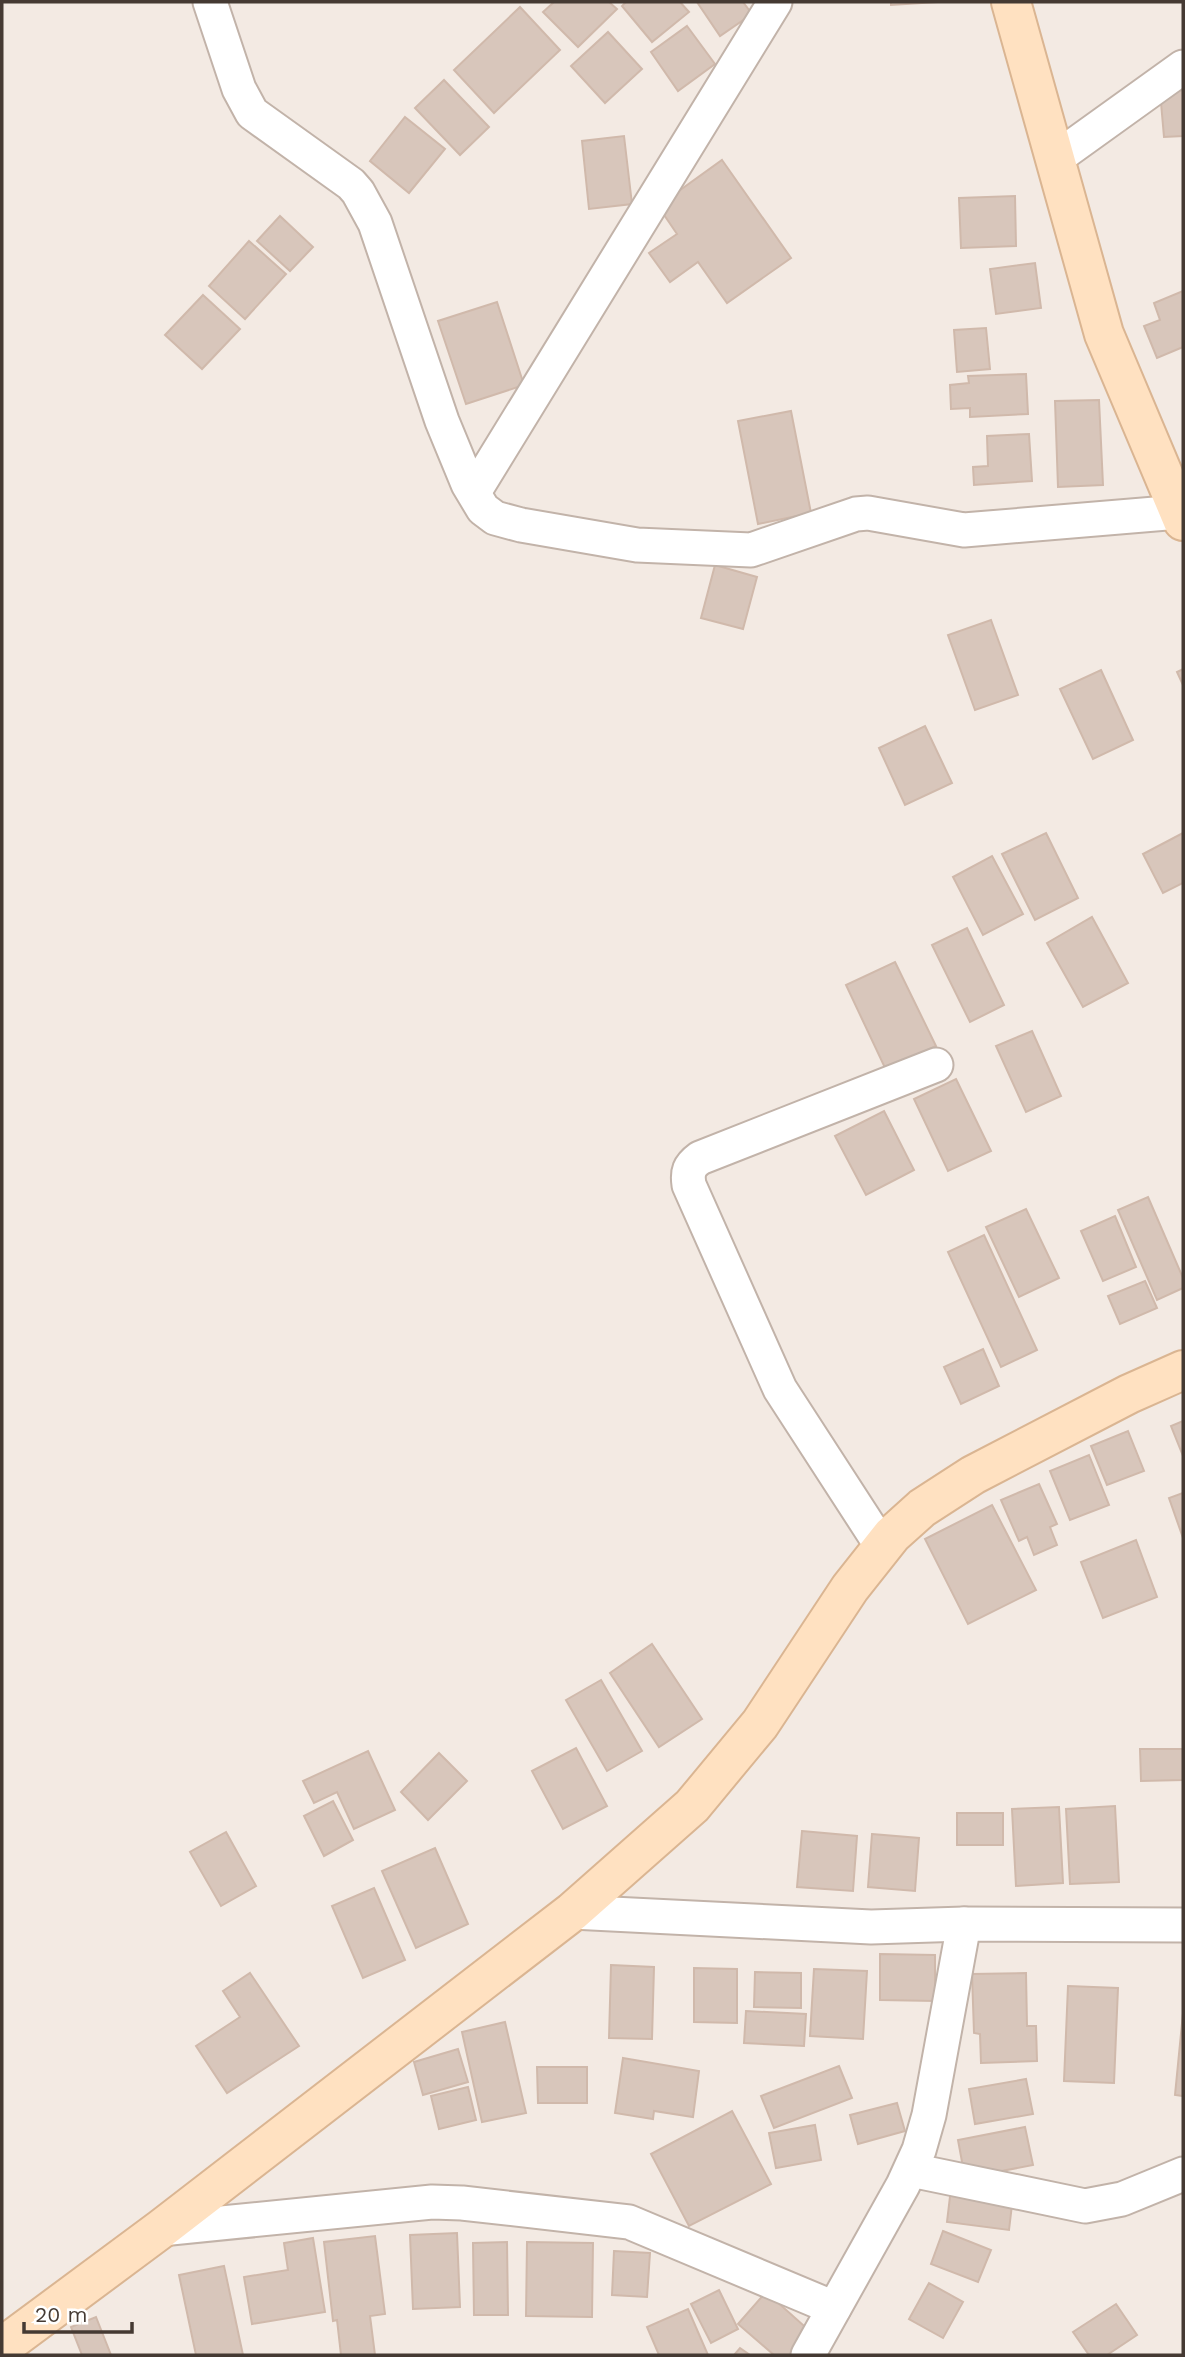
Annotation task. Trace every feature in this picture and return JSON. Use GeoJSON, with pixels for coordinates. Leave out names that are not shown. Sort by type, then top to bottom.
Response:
{"type":"FeatureCollection","features":[{"type":"Feature","properties":{"kind":"street"},"geometry":{"type":"LineString","coordinates":[[209,2],[239,89],[252,113],[351,184],[375,223],[442,421],[483,509],[495,517],[520,525],[637,545],[751,550],[856,514],[868,513],[964,530],[1181,517],[1104,334],[1011,2]]}},
{"type":"Feature","properties":{"kind":"street"},"geometry":{"type":"LineString","coordinates":[[474,492],[775,2]]}},
{"type":"Feature","properties":{"kind":"street"},"geometry":{"type":"LineString","coordinates":[[1055,159],[1183,67]]}},
{"type":"Feature","properties":{"kind":"street"},"geometry":{"type":"LineString","coordinates":[[883,1548],[780,1389],[689,1185],[687,1174],[691,1164],[700,1158],[936,1065]]}},
{"type":"Feature","properties":{"kind":"street"},"geometry":{"type":"LineString","coordinates":[[2,2347],[161,2229],[572,1912],[692,1806],[760,1724],[850,1588],[892,1535],[922,1508],[973,1475],[1129,1394],[1183,1370]]}},
{"type":"Feature","properties":{"kind":"street"},"geometry":{"type":"LineString","coordinates":[[572,1912],[871,1927],[964,1924],[1183,1925]]}},
{"type":"Feature","properties":{"kind":"street"},"geometry":{"type":"LineString","coordinates":[[808,2355],[911,2170],[929,2115],[964,1924]]}},
{"type":"Feature","properties":{"kind":"street"},"geometry":{"type":"LineString","coordinates":[[911,2170],[1085,2206],[1122,2199],[1183,2174]]}},
{"type":"Feature","properties":{"kind":"street"},"geometry":{"type":"LineString","coordinates":[[161,2229],[432,2202],[629,2222],[834,2308]]}},
{"type":"Feature","properties":{"kind":"building"},"geometry":{"type":"Polygon","coordinates":[[[554,2],[609,2],[617,9],[578,47],[543,12],[554,2]]]}},
{"type":"Feature","properties":{"kind":"building"},"geometry":{"type":"Polygon","coordinates":[[[626,2],[680,2],[689,12],[652,42],[622,6],[626,2]]]}},
{"type":"Feature","properties":{"kind":"building"},"geometry":{"type":"Polygon","coordinates":[[[697,2],[743,2],[752,14],[720,36],[697,2]]]}},
{"type":"Feature","properties":{"kind":"building"},"geometry":{"type":"Polygon","coordinates":[[[891,2],[938,2],[891,5],[891,2]]]}},
{"type":"Feature","properties":{"kind":"building"},"geometry":{"type":"Polygon","coordinates":[[[520,7],[560,50],[494,113],[454,70],[520,7]]]}},
{"type":"Feature","properties":{"kind":"building"},"geometry":{"type":"Polygon","coordinates":[[[687,26],[715,64],[678,91],[651,52],[687,26]]]}},
{"type":"Feature","properties":{"kind":"building"},"geometry":{"type":"Polygon","coordinates":[[[608,32],[642,69],[605,103],[571,66],[608,32]]]}},
{"type":"Feature","properties":{"kind":"building"},"geometry":{"type":"Polygon","coordinates":[[[444,80],[489,127],[460,155],[415,108],[444,80]]]}},
{"type":"Feature","properties":{"kind":"building"},"geometry":{"type":"Polygon","coordinates":[[[1183,90],[1183,136],[1164,137],[1160,91],[1183,90]]]}},
{"type":"Feature","properties":{"kind":"building"},"geometry":{"type":"Polygon","coordinates":[[[405,117],[445,149],[409,193],[370,161],[405,117]]]}},
{"type":"Feature","properties":{"kind":"building"},"geometry":{"type":"Polygon","coordinates":[[[624,136],[632,204],[589,209],[582,141],[624,136]]]}},
{"type":"Feature","properties":{"kind":"building"},"geometry":{"type":"Polygon","coordinates":[[[722,160],[791,258],[727,303],[698,262],[670,282],[649,253],[677,234],[658,206],[722,160]]]}},
{"type":"Feature","properties":{"kind":"building"},"geometry":{"type":"Polygon","coordinates":[[[1015,196],[1016,246],[961,248],[959,198],[1015,196]]]}},
{"type":"Feature","properties":{"kind":"building"},"geometry":{"type":"Polygon","coordinates":[[[280,216],[313,247],[290,271],[257,241],[280,216]]]}},
{"type":"Feature","properties":{"kind":"building"},"geometry":{"type":"Polygon","coordinates":[[[249,241],[286,274],[245,319],[209,286],[249,241]]]}},
{"type":"Feature","properties":{"kind":"building"},"geometry":{"type":"Polygon","coordinates":[[[1035,263],[1041,308],[996,314],[990,269],[1035,263]]]}},
{"type":"Feature","properties":{"kind":"building"},"geometry":{"type":"Polygon","coordinates":[[[1183,291],[1183,347],[1157,358],[1144,326],[1160,320],[1154,303],[1183,291]]]}},
{"type":"Feature","properties":{"kind":"building"},"geometry":{"type":"Polygon","coordinates":[[[203,295],[240,329],[202,369],[165,335],[203,295]]]}},
{"type":"Feature","properties":{"kind":"building"},"geometry":{"type":"Polygon","coordinates":[[[497,302],[524,385],[466,404],[438,321],[497,302]]]}},
{"type":"Feature","properties":{"kind":"building"},"geometry":{"type":"Polygon","coordinates":[[[986,328],[990,369],[957,372],[954,330],[986,328]]]}},
{"type":"Feature","properties":{"kind":"building"},"geometry":{"type":"Polygon","coordinates":[[[1026,374],[1028,414],[970,417],[970,408],[951,409],[950,385],[969,383],[968,376],[1026,374]]]}},
{"type":"Feature","properties":{"kind":"building"},"geometry":{"type":"Polygon","coordinates":[[[1099,400],[1103,485],[1058,487],[1055,401],[1099,400]]]}},
{"type":"Feature","properties":{"kind":"building"},"geometry":{"type":"Polygon","coordinates":[[[791,411],[811,513],[758,524],[738,421],[791,411]]]}},
{"type":"Feature","properties":{"kind":"building"},"geometry":{"type":"Polygon","coordinates":[[[1029,434],[1032,481],[974,485],[973,467],[988,466],[987,436],[1029,434]]]}},
{"type":"Feature","properties":{"kind":"building"},"geometry":{"type":"Polygon","coordinates":[[[715,565],[757,577],[743,629],[701,618],[715,565]]]}},
{"type":"Feature","properties":{"kind":"building"},"geometry":{"type":"Polygon","coordinates":[[[991,620],[1018,695],[975,710],[948,635],[991,620]]]}},
{"type":"Feature","properties":{"kind":"building"},"geometry":{"type":"Polygon","coordinates":[[[1183,669],[1183,685],[1177,672],[1183,669]]]}},
{"type":"Feature","properties":{"kind":"building"},"geometry":{"type":"Polygon","coordinates":[[[1101,670],[1133,740],[1093,759],[1060,689],[1101,670]]]}},
{"type":"Feature","properties":{"kind":"building"},"geometry":{"type":"Polygon","coordinates":[[[925,726],[952,783],[905,805],[879,748],[925,726]]]}},
{"type":"Feature","properties":{"kind":"building"},"geometry":{"type":"Polygon","coordinates":[[[1046,833],[1078,898],[1035,920],[1002,854],[1046,833]]]}},
{"type":"Feature","properties":{"kind":"building"},"geometry":{"type":"Polygon","coordinates":[[[1183,833],[1183,883],[1163,893],[1143,854],[1183,833]]]}},
{"type":"Feature","properties":{"kind":"building"},"geometry":{"type":"Polygon","coordinates":[[[992,856],[1023,914],[983,935],[953,877],[992,856]]]}},
{"type":"Feature","properties":{"kind":"building"},"geometry":{"type":"Polygon","coordinates":[[[1092,917],[1128,983],[1083,1007],[1047,943],[1092,917]]]}},
{"type":"Feature","properties":{"kind":"building"},"geometry":{"type":"Polygon","coordinates":[[[967,928],[1004,1005],[970,1022],[932,945],[967,928]]]}},
{"type":"Feature","properties":{"kind":"building"},"geometry":{"type":"Polygon","coordinates":[[[895,962],[936,1046],[886,1070],[846,985],[895,962]]]}},
{"type":"Feature","properties":{"kind":"building"},"geometry":{"type":"Polygon","coordinates":[[[1032,1031],[1061,1096],[1026,1112],[996,1046],[1032,1031]]]}},
{"type":"Feature","properties":{"kind":"building"},"geometry":{"type":"Polygon","coordinates":[[[956,1079],[991,1151],[948,1171],[914,1099],[956,1079]]]}},
{"type":"Feature","properties":{"kind":"building"},"geometry":{"type":"Polygon","coordinates":[[[884,1111],[914,1170],[866,1195],[835,1136],[884,1111]]]}},
{"type":"Feature","properties":{"kind":"building"},"geometry":{"type":"Polygon","coordinates":[[[1148,1197],[1183,1278],[1183,1288],[1157,1300],[1118,1210],[1148,1197]]]}},
{"type":"Feature","properties":{"kind":"building"},"geometry":{"type":"Polygon","coordinates":[[[1026,1209],[1059,1278],[1019,1297],[986,1227],[1026,1209]]]}},
{"type":"Feature","properties":{"kind":"building"},"geometry":{"type":"Polygon","coordinates":[[[1115,1216],[1136,1267],[1103,1281],[1081,1231],[1115,1216]]]}},
{"type":"Feature","properties":{"kind":"building"},"geometry":{"type":"Polygon","coordinates":[[[984,1235],[1037,1350],[1001,1367],[948,1252],[984,1235]]]}},
{"type":"Feature","properties":{"kind":"building"},"geometry":{"type":"Polygon","coordinates":[[[1145,1281],[1157,1308],[1120,1324],[1108,1296],[1145,1281]]]}},
{"type":"Feature","properties":{"kind":"building"},"geometry":{"type":"Polygon","coordinates":[[[983,1349],[999,1386],[961,1404],[944,1367],[983,1349]]]}},
{"type":"Feature","properties":{"kind":"building"},"geometry":{"type":"Polygon","coordinates":[[[1183,1421],[1183,1456],[1171,1426],[1183,1421]]]}},
{"type":"Feature","properties":{"kind":"building"},"geometry":{"type":"Polygon","coordinates":[[[1128,1431],[1144,1471],[1107,1485],[1091,1446],[1128,1431]]]}},
{"type":"Feature","properties":{"kind":"building"},"geometry":{"type":"Polygon","coordinates":[[[1089,1455],[1109,1505],[1070,1520],[1050,1471],[1089,1455]]]}},
{"type":"Feature","properties":{"kind":"building"},"geometry":{"type":"Polygon","coordinates":[[[1039,1484],[1057,1524],[1050,1527],[1057,1545],[1034,1555],[1027,1537],[1019,1541],[1001,1500],[1039,1484]]]}},
{"type":"Feature","properties":{"kind":"building"},"geometry":{"type":"Polygon","coordinates":[[[1183,1493],[1183,1538],[1169,1498],[1183,1493]]]}},
{"type":"Feature","properties":{"kind":"building"},"geometry":{"type":"Polygon","coordinates":[[[992,1505],[1036,1590],[968,1624],[925,1539],[992,1505]]]}},
{"type":"Feature","properties":{"kind":"building"},"geometry":{"type":"Polygon","coordinates":[[[1136,1540],[1157,1597],[1103,1618],[1081,1562],[1136,1540]]]}},
{"type":"Feature","properties":{"kind":"building"},"geometry":{"type":"Polygon","coordinates":[[[652,1644],[702,1719],[659,1747],[610,1673],[652,1644]]]}},
{"type":"Feature","properties":{"kind":"building"},"geometry":{"type":"Polygon","coordinates":[[[601,1680],[642,1751],[607,1771],[566,1700],[601,1680]]]}},
{"type":"Feature","properties":{"kind":"building"},"geometry":{"type":"Polygon","coordinates":[[[576,1748],[607,1806],[563,1829],[532,1771],[576,1748]]]}},
{"type":"Feature","properties":{"kind":"building"},"geometry":{"type":"Polygon","coordinates":[[[1140,1749],[1183,1749],[1183,1780],[1141,1781],[1140,1749]]]}},
{"type":"Feature","properties":{"kind":"building"},"geometry":{"type":"Polygon","coordinates":[[[368,1751],[395,1810],[354,1829],[337,1792],[314,1803],[303,1781],[368,1751]]]}},
{"type":"Feature","properties":{"kind":"building"},"geometry":{"type":"Polygon","coordinates":[[[439,1753],[467,1781],[428,1820],[401,1792],[439,1753]]]}},
{"type":"Feature","properties":{"kind":"building"},"geometry":{"type":"Polygon","coordinates":[[[333,1801],[353,1840],[324,1856],[304,1816],[333,1801]]]}},
{"type":"Feature","properties":{"kind":"building"},"geometry":{"type":"Polygon","coordinates":[[[1115,1806],[1119,1882],[1070,1884],[1066,1809],[1115,1806]]]}},
{"type":"Feature","properties":{"kind":"building"},"geometry":{"type":"Polygon","coordinates":[[[1059,1807],[1063,1883],[1016,1886],[1012,1809],[1059,1807]]]}},
{"type":"Feature","properties":{"kind":"building"},"geometry":{"type":"Polygon","coordinates":[[[957,1813],[1003,1813],[1003,1845],[957,1845],[957,1813]]]}},
{"type":"Feature","properties":{"kind":"building"},"geometry":{"type":"Polygon","coordinates":[[[802,1831],[857,1836],[853,1891],[797,1887],[802,1831]]]}},
{"type":"Feature","properties":{"kind":"building"},"geometry":{"type":"Polygon","coordinates":[[[226,1832],[256,1886],[221,1906],[190,1852],[226,1832]]]}},
{"type":"Feature","properties":{"kind":"building"},"geometry":{"type":"Polygon","coordinates":[[[872,1834],[919,1838],[915,1891],[868,1887],[872,1834]]]}},
{"type":"Feature","properties":{"kind":"building"},"geometry":{"type":"Polygon","coordinates":[[[435,1848],[468,1924],[416,1948],[382,1871],[435,1848]]]}},
{"type":"Feature","properties":{"kind":"building"},"geometry":{"type":"Polygon","coordinates":[[[374,1888],[405,1960],[363,1978],[332,1906],[374,1888]]]}},
{"type":"Feature","properties":{"kind":"building"},"geometry":{"type":"Polygon","coordinates":[[[880,1954],[935,1955],[935,2001],[880,2000],[880,1954]]]}},
{"type":"Feature","properties":{"kind":"building"},"geometry":{"type":"Polygon","coordinates":[[[611,1965],[654,1967],[652,2039],[609,2038],[611,1965]]]}},
{"type":"Feature","properties":{"kind":"building"},"geometry":{"type":"Polygon","coordinates":[[[694,1968],[737,1969],[737,2023],[694,2022],[694,1968]]]}},
{"type":"Feature","properties":{"kind":"building"},"geometry":{"type":"Polygon","coordinates":[[[814,1969],[867,1971],[863,2039],[810,2036],[814,1969]]]}},
{"type":"Feature","properties":{"kind":"building"},"geometry":{"type":"Polygon","coordinates":[[[755,1972],[801,1973],[801,2008],[754,2007],[755,1972]]]}},
{"type":"Feature","properties":{"kind":"building"},"geometry":{"type":"Polygon","coordinates":[[[250,1973],[299,2046],[227,2093],[196,2046],[240,2017],[223,1991],[250,1973]]]}},
{"type":"Feature","properties":{"kind":"building"},"geometry":{"type":"Polygon","coordinates":[[[1026,1973],[1027,2026],[1036,2026],[1037,2061],[981,2063],[980,2034],[974,2033],[972,1974],[1026,1973]]]}},
{"type":"Feature","properties":{"kind":"building"},"geometry":{"type":"Polygon","coordinates":[[[1068,1986],[1118,1988],[1114,2083],[1064,2081],[1068,1986]]]}},
{"type":"Feature","properties":{"kind":"building"},"geometry":{"type":"Polygon","coordinates":[[[746,2011],[806,2014],[804,2046],[744,2043],[746,2011]]]}},
{"type":"Feature","properties":{"kind":"building"},"geometry":{"type":"Polygon","coordinates":[[[1183,2013],[1183,2096],[1175,2095],[1183,2013]]]}},
{"type":"Feature","properties":{"kind":"building"},"geometry":{"type":"Polygon","coordinates":[[[505,2022],[526,2113],[482,2122],[462,2032],[505,2022]]]}},
{"type":"Feature","properties":{"kind":"building"},"geometry":{"type":"Polygon","coordinates":[[[458,2049],[468,2082],[423,2095],[414,2062],[458,2049]]]}},
{"type":"Feature","properties":{"kind":"building"},"geometry":{"type":"Polygon","coordinates":[[[623,2058],[699,2071],[693,2117],[654,2111],[653,2119],[615,2113],[623,2058]]]}},
{"type":"Feature","properties":{"kind":"building"},"geometry":{"type":"Polygon","coordinates":[[[839,2066],[852,2098],[774,2128],[761,2096],[839,2066]]]}},
{"type":"Feature","properties":{"kind":"building"},"geometry":{"type":"Polygon","coordinates":[[[537,2067],[587,2067],[587,2103],[538,2103],[537,2067]]]}},
{"type":"Feature","properties":{"kind":"building"},"geometry":{"type":"Polygon","coordinates":[[[1026,2079],[1033,2114],[975,2124],[969,2089],[1026,2079]]]}},
{"type":"Feature","properties":{"kind":"building"},"geometry":{"type":"Polygon","coordinates":[[[468,2087],[476,2120],[439,2129],[431,2096],[468,2087]]]}},
{"type":"Feature","properties":{"kind":"building"},"geometry":{"type":"Polygon","coordinates":[[[897,2103],[905,2131],[858,2144],[850,2115],[897,2103]]]}},
{"type":"Feature","properties":{"kind":"building"},"geometry":{"type":"Polygon","coordinates":[[[732,2111],[771,2184],[689,2226],[651,2154],[732,2111]]]}},
{"type":"Feature","properties":{"kind":"building"},"geometry":{"type":"Polygon","coordinates":[[[815,2125],[821,2160],[776,2168],[769,2133],[815,2125]]]}},
{"type":"Feature","properties":{"kind":"building"},"geometry":{"type":"Polygon","coordinates":[[[1025,2127],[1033,2165],[965,2178],[958,2140],[1025,2127]]]}},
{"type":"Feature","properties":{"kind":"building"},"geometry":{"type":"Polygon","coordinates":[[[951,2188],[1013,2196],[1009,2230],[947,2222],[951,2188]]]}},
{"type":"Feature","properties":{"kind":"building"},"geometry":{"type":"Polygon","coordinates":[[[943,2231],[991,2250],[978,2282],[931,2264],[943,2231]]]}},
{"type":"Feature","properties":{"kind":"building"},"geometry":{"type":"Polygon","coordinates":[[[457,2233],[460,2307],[413,2309],[410,2235],[457,2233]]]}},
{"type":"Feature","properties":{"kind":"building"},"geometry":{"type":"Polygon","coordinates":[[[375,2236],[385,2314],[370,2316],[375,2355],[341,2355],[337,2320],[333,2321],[324,2242],[375,2236]]]}},
{"type":"Feature","properties":{"kind":"building"},"geometry":{"type":"Polygon","coordinates":[[[313,2238],[325,2312],[252,2324],[244,2277],[288,2270],[284,2243],[313,2238]]]}},
{"type":"Feature","properties":{"kind":"building"},"geometry":{"type":"Polygon","coordinates":[[[507,2242],[508,2315],[474,2315],[473,2243],[507,2242]]]}},
{"type":"Feature","properties":{"kind":"building"},"geometry":{"type":"Polygon","coordinates":[[[527,2242],[593,2243],[592,2317],[526,2316],[527,2242]]]}},
{"type":"Feature","properties":{"kind":"building"},"geometry":{"type":"Polygon","coordinates":[[[614,2251],[650,2253],[647,2297],[612,2295],[614,2251]]]}},
{"type":"Feature","properties":{"kind":"building"},"geometry":{"type":"Polygon","coordinates":[[[224,2266],[243,2355],[196,2355],[179,2275],[224,2266]]]}},
{"type":"Feature","properties":{"kind":"building"},"geometry":{"type":"Polygon","coordinates":[[[929,2283],[963,2302],[943,2338],[909,2319],[929,2283]]]}},
{"type":"Feature","properties":{"kind":"building"},"geometry":{"type":"Polygon","coordinates":[[[719,2290],[738,2329],[711,2343],[691,2304],[719,2290]]]}},
{"type":"Feature","properties":{"kind":"building"},"geometry":{"type":"Polygon","coordinates":[[[766,2292],[812,2333],[793,2355],[774,2355],[738,2324],[766,2292]]]}},
{"type":"Feature","properties":{"kind":"building"},"geometry":{"type":"Polygon","coordinates":[[[1116,2304],[1137,2335],[1107,2355],[1089,2355],[1073,2332],[1116,2304]]]}},
{"type":"Feature","properties":{"kind":"building"},"geometry":{"type":"Polygon","coordinates":[[[688,2309],[708,2355],[659,2355],[647,2327],[688,2309]]]}},
{"type":"Feature","properties":{"kind":"building"},"geometry":{"type":"Polygon","coordinates":[[[96,2317],[111,2355],[82,2355],[71,2327],[96,2317]]]}},
{"type":"Feature","properties":{"kind":"building"},"geometry":{"type":"Polygon","coordinates":[[[740,2348],[750,2355],[734,2355],[740,2348]]]}}]}
